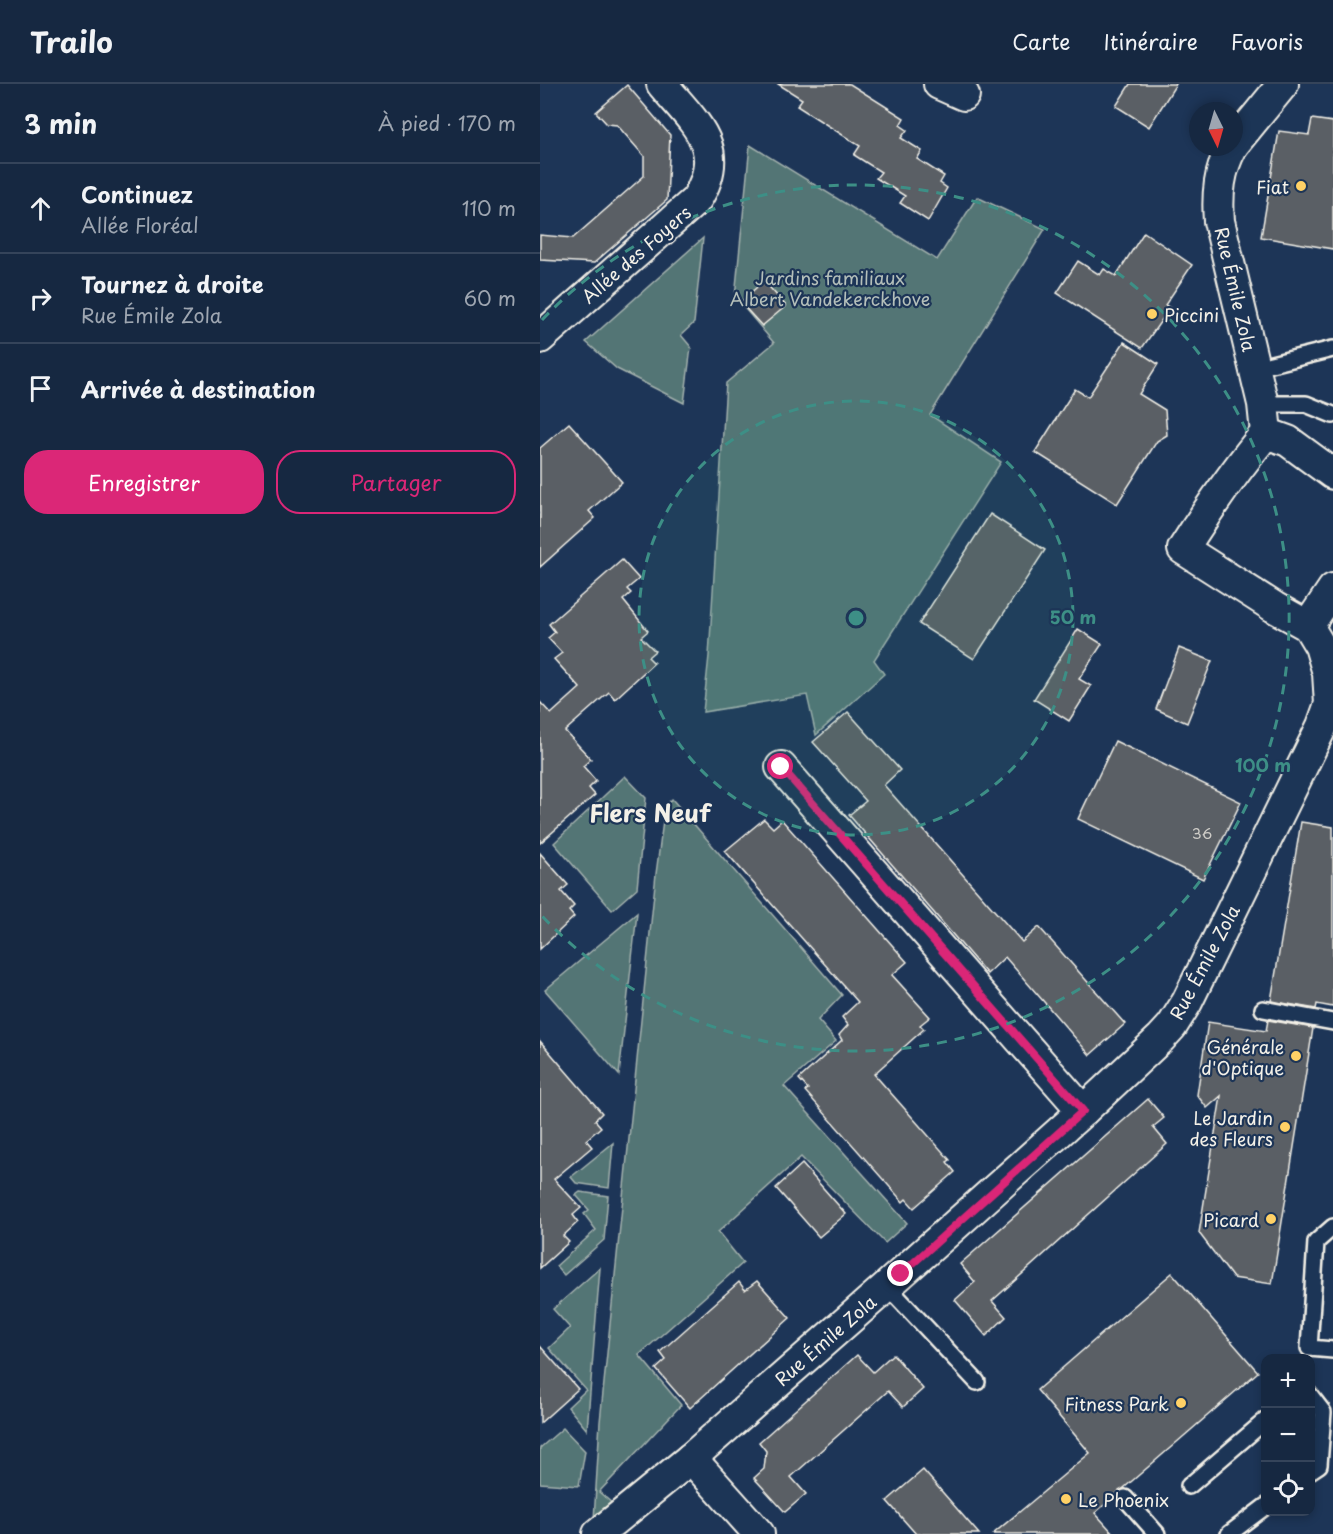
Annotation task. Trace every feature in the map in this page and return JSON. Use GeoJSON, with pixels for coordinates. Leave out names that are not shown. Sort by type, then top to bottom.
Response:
{"type":"FeatureCollection","features":[{"type":"Feature","properties":{"kind":"street","name":"Allée des Foyers"},"geometry":{"type":"LineString","coordinates":[[545,324],[696,200],[704,188],[709,174],[710,161],[707,143],[701,132],[662,84]]}},
{"type":"Feature","properties":{"kind":"street","name":"Rue Émile Zola"},"geometry":{"type":"LineString","coordinates":[[1243,134],[1283,84]]}},
{"type":"Feature","properties":{"kind":"street","name":"Rue Émile Zola"},"geometry":{"type":"LineString","coordinates":[[1228,156],[1219,180],[1217,199],[1219,221],[1263,404],[1266,433]]}},
{"type":"Feature","properties":{"kind":"street"},"geometry":{"type":"LineString","coordinates":[[1333,474],[1288,441],[1266,433],[1226,483],[1183,549],[1308,626],[1333,589]]}},
{"type":"Feature","properties":{"kind":"street","name":"Rue Émile Zola"},"geometry":{"type":"LineString","coordinates":[[598,1534],[691,1458],[887,1286],[1083,1111],[1172,1026],[1187,1002],[1327,714],[1330,688],[1329,657],[1308,626]]}},
{"type":"Feature","properties":{"kind":"street"},"geometry":{"type":"LineString","coordinates":[[781,767],[1083,1111]]}},
{"type":"Feature","properties":{"kind":"street"},"geometry":{"type":"LineString","coordinates":[[691,1458],[759,1534]]}},
{"type":"Feature","properties":{"kind":"lane"},"geometry":{"type":"LineString","coordinates":[[1255,368],[1333,349]]}},
{"type":"Feature","properties":{"kind":"lane"},"geometry":{"type":"LineString","coordinates":[[1263,404],[1306,404],[1333,415]]}},
{"type":"Feature","properties":{"kind":"lane"},"geometry":{"type":"LineString","coordinates":[[1263,1009],[1333,1022]]}},
{"type":"Feature","properties":{"kind":"lane"},"geometry":{"type":"LineString","coordinates":[[1333,1227],[1316,1242],[1308,1353],[1333,1350]]}},
{"type":"Feature","properties":{"kind":"lane"},"geometry":{"type":"LineString","coordinates":[[887,1286],[977,1382]]}},
{"type":"Feature","properties":{"kind":"lane"},"geometry":{"type":"LineString","coordinates":[[1315,1401],[1323,1412],[1319,1465],[1315,1468]]}},
{"type":"Feature","properties":{"kind":"lane"},"geometry":{"type":"LineString","coordinates":[[1189,1486],[1261,1424]]}},
{"type":"Feature","properties":{"kind":"lane"},"geometry":{"type":"LineString","coordinates":[[1125,1498],[1157,1534]]}},
{"type":"Feature","properties":{"kind":"lane"},"geometry":{"type":"LineString","coordinates":[[1229,1534],[1261,1510]]}},
{"type":"Feature","properties":{"kind":"green space","name":"Jardins familiaux Albert Vandekerckhove"},"geometry":{"type":"Polygon","coordinates":[[[750,145],[937,260],[977,197],[1045,229],[930,415],[1001,462],[874,660],[884,674],[816,735],[807,695],[703,712],[709,656],[726,383],[774,343],[735,297],[750,145]]]}},
{"type":"Feature","properties":{"kind":"green space"},"geometry":{"type":"Polygon","coordinates":[[[703,238],[694,323],[681,335],[691,347],[684,403],[617,369],[586,342],[703,238]]]}},
{"type":"Feature","properties":{"kind":"green space"},"geometry":{"type":"Polygon","coordinates":[[[625,776],[646,798],[637,888],[612,910],[554,843],[625,776]]]}},
{"type":"Feature","properties":{"kind":"green space"},"geometry":{"type":"Polygon","coordinates":[[[672,799],[842,995],[818,1020],[836,1041],[784,1086],[907,1223],[885,1243],[801,1157],[718,1232],[743,1263],[639,1355],[681,1405],[599,1492],[613,1504],[594,1520],[600,1422],[656,874],[665,806],[672,799]]]}},
{"type":"Feature","properties":{"kind":"green space"},"geometry":{"type":"Polygon","coordinates":[[[637,913],[619,1075],[545,990],[637,913]]]}},
{"type":"Feature","properties":{"kind":"green space"},"geometry":{"type":"Polygon","coordinates":[[[613,1143],[609,1188],[576,1183],[571,1177],[613,1143]]]}},
{"type":"Feature","properties":{"kind":"green space"},"geometry":{"type":"Polygon","coordinates":[[[580,1192],[608,1196],[604,1240],[564,1275],[556,1266],[596,1230],[584,1214],[589,1210],[576,1195],[580,1192]]]}},
{"type":"Feature","properties":{"kind":"green space"},"geometry":{"type":"Polygon","coordinates":[[[600,1268],[587,1430],[568,1407],[586,1390],[549,1348],[570,1328],[553,1309],[600,1268]]]}},
{"type":"Feature","properties":{"kind":"green space"},"geometry":{"type":"Polygon","coordinates":[[[563,1428],[585,1451],[579,1486],[540,1483],[540,1448],[563,1428]]]}},
{"type":"Feature","properties":{"kind":"building"},"geometry":{"type":"Polygon","coordinates":[[[778,84],[850,84],[904,118],[900,125],[907,130],[901,138],[922,151],[917,159],[944,176],[940,183],[947,188],[928,221],[900,203],[905,196],[876,178],[881,172],[854,155],[860,146],[797,106],[802,99],[778,84]]]}},
{"type":"Feature","properties":{"kind":"building"},"geometry":{"type":"Polygon","coordinates":[[[1130,84],[1176,84],[1149,127],[1116,106],[1130,84]]]}},
{"type":"Feature","properties":{"kind":"building"},"geometry":{"type":"Polygon","coordinates":[[[627,85],[670,135],[667,200],[594,263],[540,260],[540,235],[573,238],[644,176],[644,156],[617,125],[607,124],[596,112],[627,85]]]}},
{"type":"Feature","properties":{"kind":"building","name":"Fiat"},"geometry":{"type":"Polygon","coordinates":[[[1312,119],[1333,122],[1333,249],[1261,237],[1279,131],[1309,135],[1312,119]]]}},
{"type":"Feature","properties":{"kind":"building"},"geometry":{"type":"Polygon","coordinates":[[[1144,232],[1192,265],[1165,305],[1170,308],[1142,348],[1057,293],[1078,261],[1100,275],[1104,269],[1116,276],[1144,232]]]}},
{"type":"Feature","properties":{"kind":"building"},"geometry":{"type":"Polygon","coordinates":[[[764,281],[786,306],[762,326],[740,302],[764,281]]]}},
{"type":"Feature","properties":{"kind":"building"},"geometry":{"type":"Polygon","coordinates":[[[1124,342],[1158,364],[1139,394],[1165,410],[1167,435],[1157,441],[1117,504],[1035,452],[1075,389],[1088,397],[1124,342]]]}},
{"type":"Feature","properties":{"kind":"building"},"geometry":{"type":"Polygon","coordinates":[[[569,423],[622,482],[589,511],[595,518],[540,567],[540,448],[569,423]]]}},
{"type":"Feature","properties":{"kind":"building"},"geometry":{"type":"Polygon","coordinates":[[[990,514],[1045,550],[974,659],[919,624],[990,514]]]}},
{"type":"Feature","properties":{"kind":"building"},"geometry":{"type":"Polygon","coordinates":[[[622,560],[639,579],[627,589],[631,593],[623,600],[648,631],[641,637],[655,651],[648,657],[654,663],[615,699],[609,692],[565,731],[591,759],[583,766],[596,781],[589,788],[595,795],[540,843],[540,702],[551,714],[580,688],[554,659],[562,653],[548,638],[555,632],[549,624],[622,560]]]}},
{"type":"Feature","properties":{"kind":"building"},"geometry":{"type":"Polygon","coordinates":[[[1078,629],[1102,644],[1079,679],[1091,686],[1069,721],[1034,699],[1078,629]]]}},
{"type":"Feature","properties":{"kind":"building"},"geometry":{"type":"Polygon","coordinates":[[[1179,648],[1212,661],[1187,723],[1156,709],[1179,648]]]}},
{"type":"Feature","properties":{"kind":"building"},"geometry":{"type":"Polygon","coordinates":[[[848,712],[900,770],[884,785],[1022,942],[1039,927],[1125,1024],[1090,1055],[1005,957],[987,974],[849,815],[866,801],[813,742],[848,712]]]}},
{"type":"Feature","properties":{"kind":"building"},"geometry":{"type":"Polygon","coordinates":[[[1115,741],[1241,802],[1203,879],[1078,819],[1115,741]]]}},
{"type":"Feature","properties":{"kind":"building"},"geometry":{"type":"Polygon","coordinates":[[[764,819],[773,828],[782,820],[907,962],[892,975],[930,1017],[920,1025],[924,1029],[874,1074],[950,1160],[947,1162],[955,1172],[914,1208],[906,1199],[903,1202],[805,1091],[808,1089],[799,1079],[842,1040],[839,1035],[848,1025],[842,1017],[858,1002],[725,851],[764,819]]]}},
{"type":"Feature","properties":{"kind":"building"},"geometry":{"type":"Polygon","coordinates":[[[1301,822],[1333,827],[1333,1007],[1317,1004],[1316,1009],[1271,1001],[1301,822]]]}},
{"type":"Feature","properties":{"kind":"building"},"geometry":{"type":"Polygon","coordinates":[[[540,853],[568,885],[561,891],[574,906],[569,911],[574,917],[540,949],[540,853]]]}},
{"type":"Feature","properties":{"kind":"building"},"geometry":{"type":"Polygon","coordinates":[[[1268,1020],[1313,1028],[1272,1284],[1233,1278],[1199,1233],[1221,1096],[1207,1108],[1197,1095],[1208,1022],[1266,1031],[1268,1020]]]}},
{"type":"Feature","properties":{"kind":"building"},"geometry":{"type":"Polygon","coordinates":[[[540,1041],[602,1113],[595,1120],[601,1127],[586,1140],[592,1147],[554,1179],[581,1208],[573,1215],[578,1222],[563,1236],[569,1242],[540,1268],[540,1041]]]}},
{"type":"Feature","properties":{"kind":"building"},"geometry":{"type":"Polygon","coordinates":[[[1148,1099],[1164,1118],[1153,1127],[1167,1144],[992,1301],[1006,1317],[986,1336],[955,1300],[975,1282],[960,1264],[1148,1099]]]}},
{"type":"Feature","properties":{"kind":"building"},"geometry":{"type":"Polygon","coordinates":[[[802,1164],[846,1214],[819,1237],[776,1188],[802,1164]]]}},
{"type":"Feature","properties":{"kind":"building"},"geometry":{"type":"Polygon","coordinates":[[[1172,1273],[1258,1372],[1095,1513],[1114,1534],[993,1534],[1090,1453],[1037,1390],[1172,1273]]]}},
{"type":"Feature","properties":{"kind":"building"},"geometry":{"type":"Polygon","coordinates":[[[757,1281],[790,1318],[690,1408],[656,1369],[666,1360],[660,1352],[739,1282],[745,1290],[757,1281]]]}},
{"type":"Feature","properties":{"kind":"building"},"geometry":{"type":"Polygon","coordinates":[[[540,1346],[578,1389],[540,1423],[540,1346]]]}},
{"type":"Feature","properties":{"kind":"building"},"geometry":{"type":"Polygon","coordinates":[[[893,1354],[923,1389],[903,1407],[888,1391],[791,1477],[806,1494],[785,1512],[754,1478],[764,1469],[766,1451],[759,1442],[857,1355],[873,1372],[893,1354]]]}},
{"type":"Feature","properties":{"kind":"building"},"geometry":{"type":"Polygon","coordinates":[[[923,1470],[979,1534],[916,1534],[887,1501],[923,1470]]]}},
{"type":"Feature","properties":{"kind":"place","name":"Fiat"},"geometry":{"type":"Point","coordinates":[1301,186]}},
{"type":"Feature","properties":{"kind":"place","name":"Piccini"},"geometry":{"type":"Point","coordinates":[1152,314]}},
{"type":"Feature","properties":{"kind":"place","name":"Générale d'Optique"},"geometry":{"type":"Point","coordinates":[1296,1056]}},
{"type":"Feature","properties":{"kind":"place","name":"Le Jardin des Fleurs"},"geometry":{"type":"Point","coordinates":[1285,1127]}},
{"type":"Feature","properties":{"kind":"place","name":"Picard"},"geometry":{"type":"Point","coordinates":[1271,1219]}},
{"type":"Feature","properties":{"kind":"place","name":"Fitness Park"},"geometry":{"type":"Point","coordinates":[1181,1403]}},
{"type":"Feature","properties":{"kind":"place","name":"Le Phoenix"},"geometry":{"type":"Point","coordinates":[1066,1499]}},
{"type":"Feature","properties":{"kind":"district","name":"Flers Neuf"},"geometry":{"type":"Point","coordinates":[650,812]}},
{"type":"Feature","properties":{"kind":"route"},"geometry":{"type":"LineString","coordinates":[[781,767],[1083,1111],[901,1274]]}}]}
